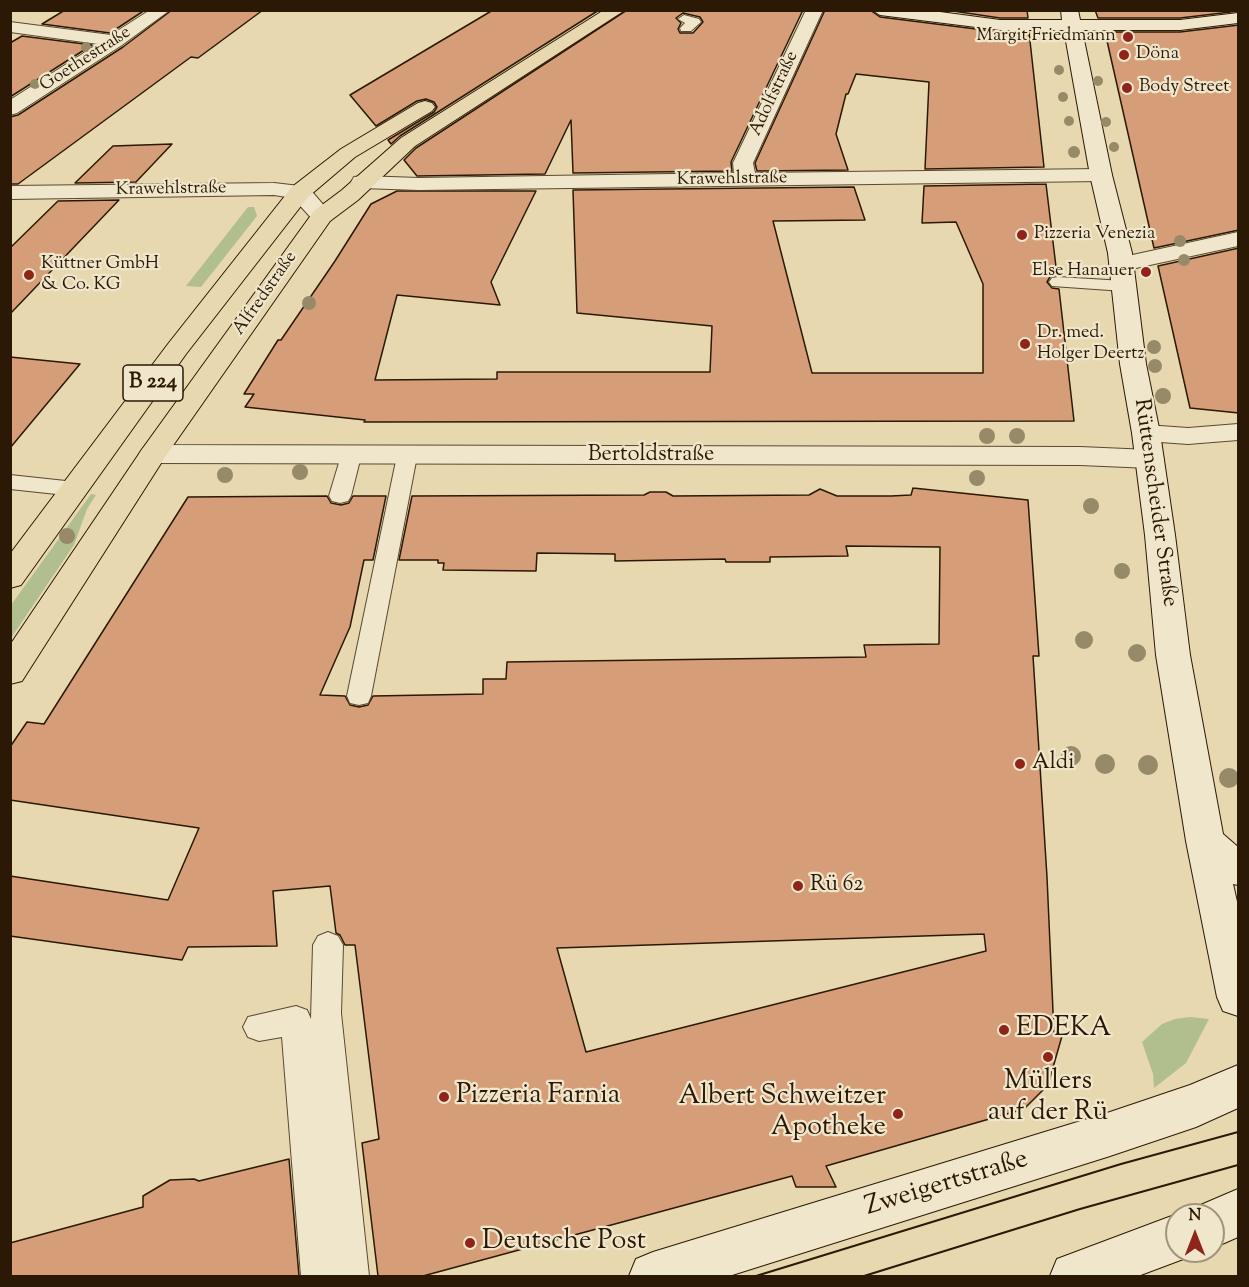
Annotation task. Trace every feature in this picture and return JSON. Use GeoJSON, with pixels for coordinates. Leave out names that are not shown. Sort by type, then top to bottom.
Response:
{"type":"FeatureCollection","features":[{"type":"Feature","properties":{"kind":"main road","name":"Alfredstraße"},"geometry":{"type":"LineString","coordinates":[[10,672],[153,454],[322,216],[350,195],[408,142],[617,10]]}},
{"type":"Feature","properties":{"kind":"main road","name":"Alfredstraße"},"geometry":{"type":"LineString","coordinates":[[10,577],[191,331],[300,192],[348,153],[444,95]]}},
{"type":"Feature","properties":{"kind":"street","name":"Goethestraße"},"geometry":{"type":"LineString","coordinates":[[10,110],[162,10]]}},
{"type":"Feature","properties":{"kind":"street","name":"Adolfstraße"},"geometry":{"type":"LineString","coordinates":[[745,180],[743,163],[815,10]]}},
{"type":"Feature","properties":{"kind":"street"},"geometry":{"type":"LineString","coordinates":[[880,10],[979,24],[1070,18],[1180,25],[1239,18]]}},
{"type":"Feature","properties":{"kind":"street","name":"Rüttenscheider Straße"},"geometry":{"type":"LineString","coordinates":[[1070,18],[1123,275],[1133,364],[1148,446],[1173,655],[1205,841],[1239,997]]}},
{"type":"Feature","properties":{"kind":"street"},"geometry":{"type":"LineString","coordinates":[[10,27],[116,41]]}},
{"type":"Feature","properties":{"kind":"street","name":"Krawehlstraße"},"geometry":{"type":"LineString","coordinates":[[362,182],[419,184],[1101,175]]}},
{"type":"Feature","properties":{"kind":"street","name":"Krawehlstraße"},"geometry":{"type":"LineString","coordinates":[[10,193],[254,188],[300,192]]}},
{"type":"Feature","properties":{"kind":"street"},"geometry":{"type":"LineString","coordinates":[[300,192],[322,216]]}},
{"type":"Feature","properties":{"kind":"street"},"geometry":{"type":"LineString","coordinates":[[1123,275],[1239,239]]}},
{"type":"Feature","properties":{"kind":"street","name":"Bertoldstraße"},"geometry":{"type":"LineString","coordinates":[[153,454],[1080,456],[1148,446],[1188,436],[1239,432]]}},
{"type":"Feature","properties":{"kind":"street"},"geometry":{"type":"LineString","coordinates":[[1205,841],[1239,869]]}},
{"type":"Feature","properties":{"kind":"street","name":"Zweigertstraße"},"geometry":{"type":"LineString","coordinates":[[653,1276],[1110,1134],[1196,1105],[1239,1086]]}},
{"type":"Feature","properties":{"kind":"street"},"geometry":{"type":"LineString","coordinates":[[1225,1219],[1239,1213]]}},
{"type":"Feature","properties":{"kind":"street"},"geometry":{"type":"LineString","coordinates":[[1074,1276],[1165,1242]]}},
{"type":"Feature","properties":{"kind":"lane"},"geometry":{"type":"LineString","coordinates":[[1058,282],[1123,275]]}},
{"type":"Feature","properties":{"kind":"lane"},"geometry":{"type":"LineString","coordinates":[[340,496],[351,456]]}},
{"type":"Feature","properties":{"kind":"lane"},"geometry":{"type":"LineString","coordinates":[[358,696],[407,456]]}},
{"type":"Feature","properties":{"kind":"lane"},"geometry":{"type":"LineString","coordinates":[[10,482],[75,489]]}},
{"type":"Feature","properties":{"kind":"lane"},"geometry":{"type":"LineString","coordinates":[[328,945],[326,1013],[351,1276]]}},
{"type":"Feature","properties":{"kind":"lane"},"geometry":{"type":"LineString","coordinates":[[259,1027],[296,1020],[319,1276]]}},
{"type":"Feature","properties":{"kind":"green space"},"geometry":{"type":"Polygon","coordinates":[[[248,207],[254,207],[257,216],[201,287],[186,286],[248,207]]]}},
{"type":"Feature","properties":{"kind":"green space"},"geometry":{"type":"Polygon","coordinates":[[[91,494],[96,495],[87,509],[74,545],[11,638],[11,605],[91,494]]]}},
{"type":"Feature","properties":{"kind":"green space"},"geometry":{"type":"Polygon","coordinates":[[[1190,1017],[1209,1019],[1186,1063],[1154,1088],[1153,1074],[1142,1042],[1162,1024],[1190,1017]]]}},
{"type":"Feature","properties":{"kind":"building"},"geometry":{"type":"Polygon","coordinates":[[[65,10],[145,10],[110,33],[42,24],[65,10]]]}},
{"type":"Feature","properties":{"kind":"building"},"geometry":{"type":"Polygon","coordinates":[[[172,10],[263,10],[198,58],[191,57],[18,184],[10,184],[10,117],[18,115],[123,47],[172,10]]]}},
{"type":"Feature","properties":{"kind":"building"},"geometry":{"type":"Polygon","coordinates":[[[493,10],[599,10],[400,136],[391,144],[388,140],[434,112],[437,107],[434,102],[426,99],[417,101],[376,126],[350,95],[493,10]]]}},
{"type":"Feature","properties":{"kind":"building"},"geometry":{"type":"Polygon","coordinates":[[[627,10],[803,10],[731,162],[732,171],[573,173],[571,120],[545,174],[417,176],[404,160],[416,148],[627,10]],[[683,13],[676,18],[681,23],[678,29],[680,33],[693,33],[703,22],[700,17],[683,13]]]}},
{"type":"Feature","properties":{"kind":"building"},"geometry":{"type":"Polygon","coordinates":[[[825,10],[870,10],[880,17],[1000,32],[1029,32],[1044,167],[925,169],[929,82],[856,74],[846,94],[836,134],[848,170],[757,171],[755,163],[825,10]]]}},
{"type":"Feature","properties":{"kind":"building"},"geometry":{"type":"Polygon","coordinates":[[[946,10],[1027,10],[1028,18],[1000,18],[946,10]]]}},
{"type":"Feature","properties":{"kind":"building"},"geometry":{"type":"Polygon","coordinates":[[[1095,10],[1239,11],[1180,18],[1098,18],[1095,10]]]}},
{"type":"Feature","properties":{"kind":"building"},"geometry":{"type":"Polygon","coordinates":[[[1239,25],[1239,230],[1154,248],[1105,32],[1180,32],[1239,25]]]}},
{"type":"Feature","properties":{"kind":"building"},"geometry":{"type":"Polygon","coordinates":[[[22,36],[92,45],[10,97],[10,43],[22,36]]]}},
{"type":"Feature","properties":{"kind":"building"},"geometry":{"type":"Polygon","coordinates":[[[172,144],[136,182],[75,183],[113,146],[172,144]]]}},
{"type":"Feature","properties":{"kind":"building"},"geometry":{"type":"Polygon","coordinates":[[[1046,184],[1057,275],[1050,277],[1047,282],[1052,288],[1059,289],[1074,421],[364,422],[365,420],[245,407],[254,394],[244,394],[371,204],[397,191],[536,191],[491,282],[500,305],[397,295],[375,380],[497,379],[497,372],[710,372],[712,326],[577,313],[573,190],[854,187],[865,220],[773,221],[812,373],[983,373],[983,284],[956,222],[922,223],[924,186],[1046,184]]]}},
{"type":"Feature","properties":{"kind":"building","name":"Küttner GmbH & Co. KG"},"geometry":{"type":"Polygon","coordinates":[[[119,200],[10,314],[10,248],[58,201],[119,200]]]}},
{"type":"Feature","properties":{"kind":"building"},"geometry":{"type":"Polygon","coordinates":[[[1239,248],[1239,413],[1190,408],[1158,266],[1239,248]]]}},
{"type":"Feature","properties":{"kind":"building"},"geometry":{"type":"Polygon","coordinates":[[[10,357],[80,364],[10,448],[10,357]]]}},
{"type":"Feature","properties":{"kind":"building"},"geometry":{"type":"Polygon","coordinates":[[[913,488],[1028,500],[1039,656],[1033,656],[1054,1034],[1062,1036],[1048,1085],[1024,1109],[826,1166],[836,1187],[796,1187],[792,1176],[423,1276],[378,1276],[362,1143],[379,1139],[355,945],[345,945],[340,935],[336,933],[330,886],[273,891],[277,946],[188,947],[182,960],[10,936],[10,876],[168,900],[199,828],[10,800],[10,747],[27,722],[44,724],[188,497],[327,496],[331,503],[341,505],[349,503],[353,496],[386,496],[373,560],[364,560],[350,627],[320,695],[345,696],[350,705],[359,707],[368,705],[373,696],[483,694],[483,679],[506,679],[507,662],[866,657],[864,645],[939,644],[940,547],[846,546],[848,556],[770,557],[770,562],[726,562],[725,559],[615,561],[615,554],[537,553],[536,571],[443,570],[444,563],[438,563],[438,560],[399,560],[412,496],[644,495],[650,492],[666,492],[673,496],[809,495],[820,489],[837,496],[911,495],[913,488]],[[984,934],[557,948],[586,1052],[986,951],[984,934]]]}},
{"type":"Feature","properties":{"kind":"building"},"geometry":{"type":"Polygon","coordinates":[[[289,1159],[299,1276],[10,1276],[10,1243],[143,1207],[143,1196],[170,1180],[194,1179],[199,1181],[289,1159]]]}},
{"type":"Feature","properties":{"kind":"tram line"},"geometry":{"type":"LineString","coordinates":[[756,1276],[1121,1164],[1238,1132]]}},
{"type":"Feature","properties":{"kind":"tram line"},"geometry":{"type":"LineString","coordinates":[[864,1276],[1080,1209],[1238,1165]]}},
{"type":"Feature","properties":{"kind":"place","name":"Margit Friedmann"},"geometry":{"type":"Point","coordinates":[1128,37]}},
{"type":"Feature","properties":{"kind":"place","name":"Döna"},"geometry":{"type":"Point","coordinates":[1124,55]}},
{"type":"Feature","properties":{"kind":"place","name":"Body Street"},"geometry":{"type":"Point","coordinates":[1127,88]}},
{"type":"Feature","properties":{"kind":"place","name":"Pizzeria Venezia"},"geometry":{"type":"Point","coordinates":[1022,235]}},
{"type":"Feature","properties":{"kind":"place","name":"Else Hanauer"},"geometry":{"type":"Point","coordinates":[1146,272]}},
{"type":"Feature","properties":{"kind":"place","name":"Küttner GmbH & Co. KG"},"geometry":{"type":"Point","coordinates":[29,275]}},
{"type":"Feature","properties":{"kind":"place","name":"Dr. med. Holger Deertz"},"geometry":{"type":"Point","coordinates":[1025,344]}},
{"type":"Feature","properties":{"kind":"place","name":"Aldi"},"geometry":{"type":"Point","coordinates":[1020,764]}},
{"type":"Feature","properties":{"kind":"place","name":"Rü 62"},"geometry":{"type":"Point","coordinates":[798,886]}},
{"type":"Feature","properties":{"kind":"place","name":"EDEKA"},"geometry":{"type":"Point","coordinates":[1004,1030]}},
{"type":"Feature","properties":{"kind":"place","name":"Müllers auf der Rü"},"geometry":{"type":"Point","coordinates":[1048,1057]}},
{"type":"Feature","properties":{"kind":"place","name":"Pizzeria Farnia"},"geometry":{"type":"Point","coordinates":[444,1097]}},
{"type":"Feature","properties":{"kind":"place","name":"Albert Schweitzer Apotheke"},"geometry":{"type":"Point","coordinates":[898,1114]}},
{"type":"Feature","properties":{"kind":"place","name":"Deutsche Post"},"geometry":{"type":"Point","coordinates":[470,1243]}}]}
